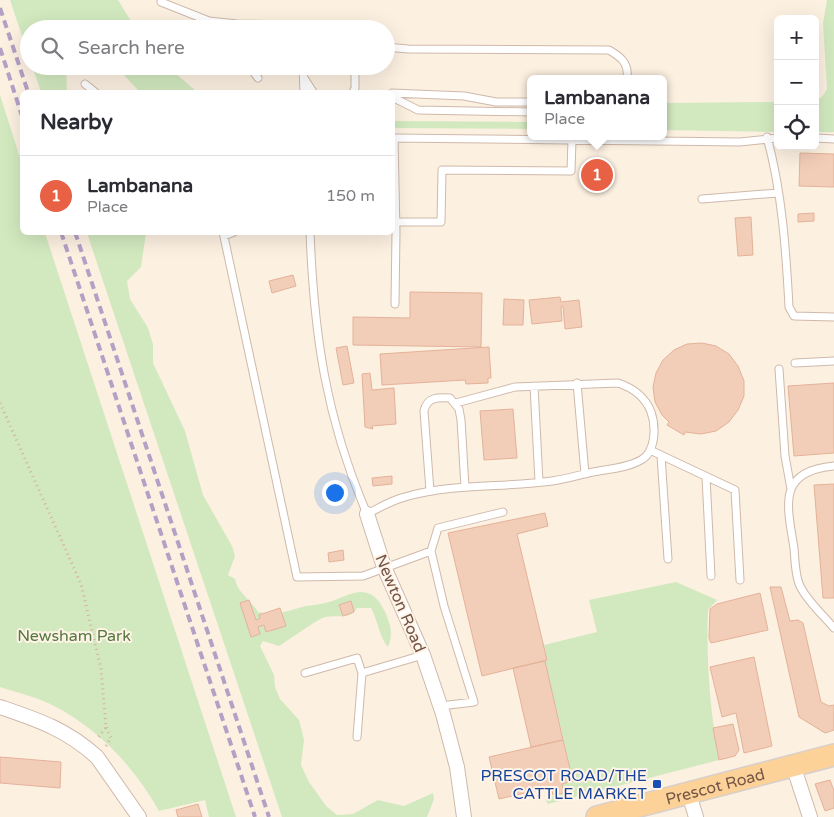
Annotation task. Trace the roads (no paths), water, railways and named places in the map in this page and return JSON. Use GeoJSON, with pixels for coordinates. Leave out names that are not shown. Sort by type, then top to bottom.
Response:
{"type":"FeatureCollection","features":[{"type":"Feature","properties":{"kind":"main road","name":"Prescot Road"},"geometry":{"type":"LineString","coordinates":[[597,817],[834,755]]}},
{"type":"Feature","properties":{"kind":"street","name":"Newton Road"},"geometry":{"type":"LineString","coordinates":[[366,514],[384,567],[423,655],[440,706],[457,767],[464,817]]}},
{"type":"Feature","properties":{"kind":"street"},"geometry":{"type":"LineString","coordinates":[[0,707],[52,725],[89,749],[97,756],[139,817]]}},
{"type":"Feature","properties":{"kind":"street"},"geometry":{"type":"LineString","coordinates":[[793,765],[810,817]]}},
{"type":"Feature","properties":{"kind":"street"},"geometry":{"type":"LineString","coordinates":[[689,794],[696,817]]}},
{"type":"Feature","properties":{"kind":"lane"},"geometry":{"type":"LineString","coordinates":[[161,2],[207,20]]}},
{"type":"Feature","properties":{"kind":"lane"},"geometry":{"type":"LineString","coordinates":[[395,48],[408,50],[591,48],[609,50],[621,57],[627,66],[627,75]]}},
{"type":"Feature","properties":{"kind":"lane"},"geometry":{"type":"LineString","coordinates":[[304,75],[304,90]]}},
{"type":"Feature","properties":{"kind":"lane"},"geometry":{"type":"LineString","coordinates":[[354,90],[355,75]]}},
{"type":"Feature","properties":{"kind":"lane"},"geometry":{"type":"LineString","coordinates":[[304,78],[312,90]]}},
{"type":"Feature","properties":{"kind":"lane"},"geometry":{"type":"LineString","coordinates":[[85,84],[92,90]]}},
{"type":"Feature","properties":{"kind":"lane"},"geometry":{"type":"LineString","coordinates":[[395,93],[464,96],[496,102],[527,102]]}},
{"type":"Feature","properties":{"kind":"lane"},"geometry":{"type":"LineString","coordinates":[[395,98],[418,110],[527,112]]}},
{"type":"Feature","properties":{"kind":"lane"},"geometry":{"type":"LineString","coordinates":[[768,137],[784,237],[789,307],[794,316],[834,317]]}},
{"type":"Feature","properties":{"kind":"lane"},"geometry":{"type":"LineString","coordinates":[[395,138],[527,139]]}},
{"type":"Feature","properties":{"kind":"lane"},"geometry":{"type":"LineString","coordinates":[[395,222],[441,222],[442,170],[571,171],[572,140],[740,142],[774,138]]}},
{"type":"Feature","properties":{"kind":"lane"},"geometry":{"type":"LineString","coordinates":[[819,138],[834,139]]}},
{"type":"Feature","properties":{"kind":"lane"},"geometry":{"type":"LineString","coordinates":[[702,199],[778,193]]}},
{"type":"Feature","properties":{"kind":"lane"},"geometry":{"type":"LineString","coordinates":[[223,235],[297,577],[363,576],[431,551]]}},
{"type":"Feature","properties":{"kind":"lane","name":"Newton Road"},"geometry":{"type":"LineString","coordinates":[[310,235],[316,331],[326,392],[342,452],[366,514]]}},
{"type":"Feature","properties":{"kind":"lane"},"geometry":{"type":"LineString","coordinates":[[394,235],[395,304]]}},
{"type":"Feature","properties":{"kind":"lane"},"geometry":{"type":"LineString","coordinates":[[795,363],[834,361]]}},
{"type":"Feature","properties":{"kind":"lane"},"geometry":{"type":"LineString","coordinates":[[779,369],[784,456],[791,490]]}},
{"type":"Feature","properties":{"kind":"lane"},"geometry":{"type":"LineString","coordinates":[[366,514],[402,497],[430,491],[552,481],[585,474],[641,460],[650,450],[654,424],[651,412],[644,399],[632,388],[618,383],[515,387],[456,402]]}},
{"type":"Feature","properties":{"kind":"lane"},"geometry":{"type":"LineString","coordinates":[[578,384],[585,474]]}},
{"type":"Feature","properties":{"kind":"lane"},"geometry":{"type":"LineString","coordinates":[[534,386],[539,482]]}},
{"type":"Feature","properties":{"kind":"lane"},"geometry":{"type":"LineString","coordinates":[[430,491],[425,406],[435,398],[450,398],[456,402],[461,420],[465,487]]}},
{"type":"Feature","properties":{"kind":"lane"},"geometry":{"type":"LineString","coordinates":[[650,450],[735,490],[740,580]]}},
{"type":"Feature","properties":{"kind":"lane"},"geometry":{"type":"LineString","coordinates":[[660,456],[668,560]]}},
{"type":"Feature","properties":{"kind":"lane"},"geometry":{"type":"LineString","coordinates":[[834,466],[816,468],[800,476],[791,490],[787,505],[800,586],[834,628]]}},
{"type":"Feature","properties":{"kind":"lane"},"geometry":{"type":"LineString","coordinates":[[706,477],[711,576]]}},
{"type":"Feature","properties":{"kind":"lane"},"geometry":{"type":"LineString","coordinates":[[440,706],[474,702],[444,606],[431,551],[438,528],[503,512]]}},
{"type":"Feature","properties":{"kind":"lane"},"geometry":{"type":"LineString","coordinates":[[362,673],[423,655]]}},
{"type":"Feature","properties":{"kind":"lane"},"geometry":{"type":"LineString","coordinates":[[305,673],[357,658],[362,673],[357,737]]}},
{"type":"Feature","properties":{"kind":"railway"},"geometry":{"type":"LineString","coordinates":[[0,8],[20,68]]}},
{"type":"Feature","properties":{"kind":"railway"},"geometry":{"type":"LineString","coordinates":[[0,48],[20,110]]}},
{"type":"Feature","properties":{"kind":"railway"},"geometry":{"type":"LineString","coordinates":[[22,75],[27,90]]}},
{"type":"Feature","properties":{"kind":"railway"},"geometry":{"type":"LineString","coordinates":[[62,235],[255,817]]}},
{"type":"Feature","properties":{"kind":"railway"},"geometry":{"type":"LineString","coordinates":[[76,235],[269,817]]}},
{"type":"Feature","properties":{"kind":"place","name":"Lambanana"},"geometry":{"type":"Point","coordinates":[597,175]}},
{"type":"Feature","properties":{"kind":"place","name":"PRESCOT ROAD/THE CATTLE MARKET"},"geometry":{"type":"Point","coordinates":[657,784]}},
{"type":"Feature","properties":{"kind":"park label","name":"Newsham Park"},"geometry":{"type":"Point","coordinates":[74,635]}}]}
